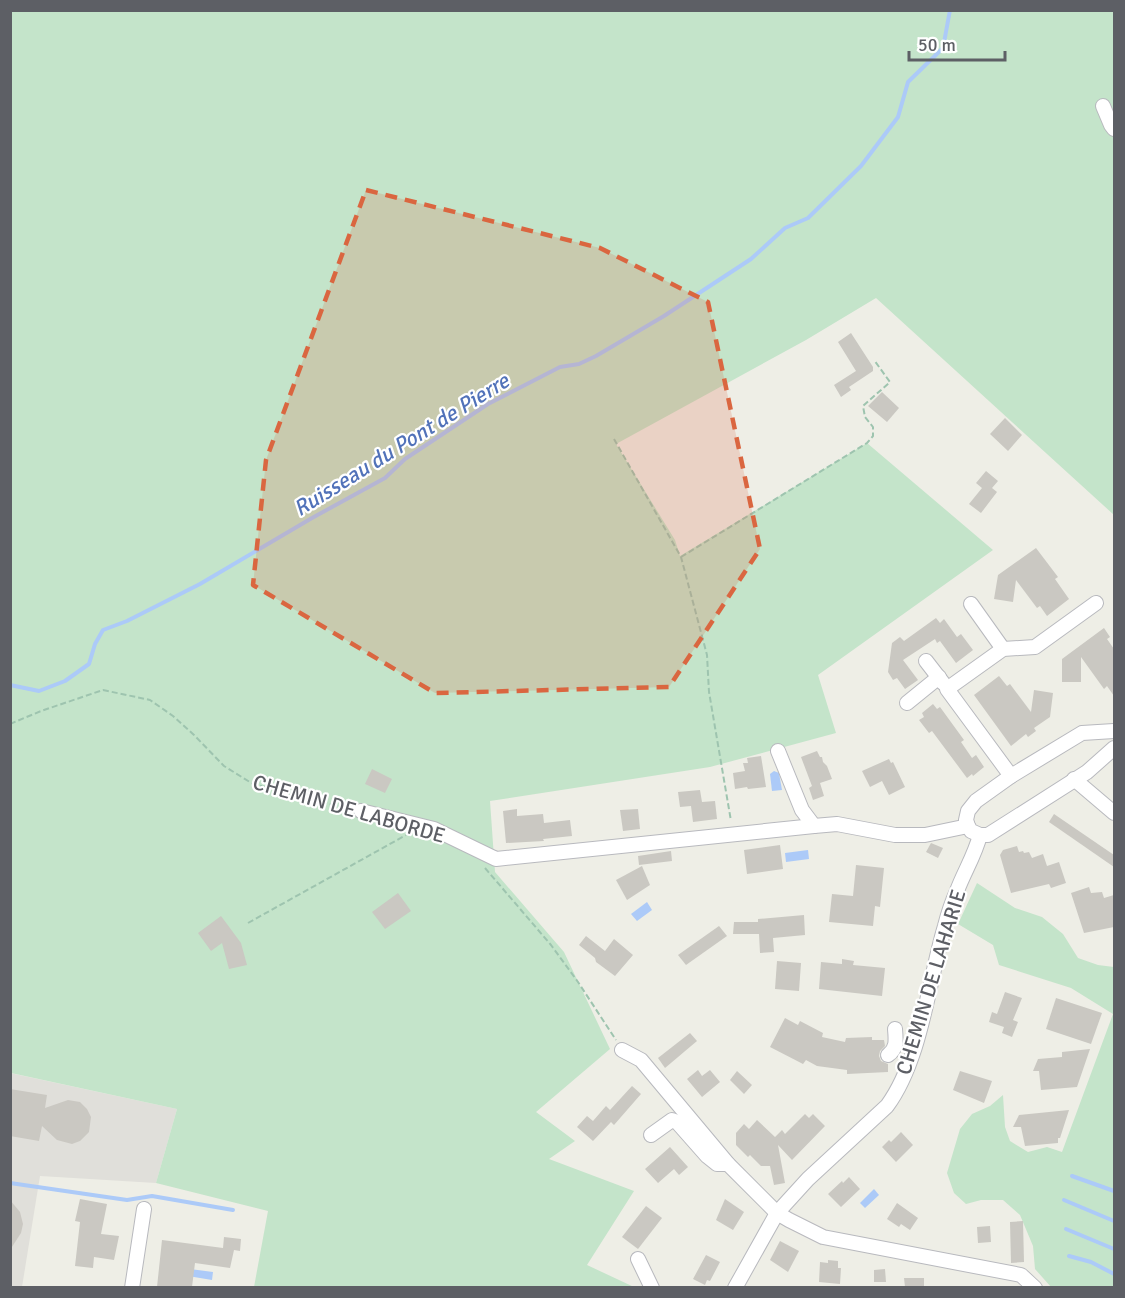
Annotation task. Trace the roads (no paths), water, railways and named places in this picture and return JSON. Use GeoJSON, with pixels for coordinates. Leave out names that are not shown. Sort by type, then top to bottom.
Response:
{"type":"FeatureCollection","features":[{"type":"Feature","properties":{"kind":"street"},"geometry":{"type":"LineString","coordinates":[[1103,106],[1114,129]]}},
{"type":"Feature","properties":{"kind":"street"},"geometry":{"type":"LineString","coordinates":[[947,689],[1003,649],[1035,647],[1096,603]]}},
{"type":"Feature","properties":{"kind":"street"},"geometry":{"type":"LineString","coordinates":[[971,604],[1003,649]]}},
{"type":"Feature","properties":{"kind":"street"},"geometry":{"type":"LineString","coordinates":[[926,661],[1011,776]]}},
{"type":"Feature","properties":{"kind":"street"},"geometry":{"type":"LineString","coordinates":[[907,703],[939,677]]}},
{"type":"Feature","properties":{"kind":"street"},"geometry":{"type":"LineString","coordinates":[[1114,731],[1082,733],[1011,776],[976,801],[968,811],[966,820],[968,826],[971,831],[980,835],[988,835],[1074,779],[1114,748]]}},
{"type":"Feature","properties":{"kind":"street"},"geometry":{"type":"LineString","coordinates":[[1089,734],[1102,746],[1098,761]]}},
{"type":"Feature","properties":{"kind":"street"},"geometry":{"type":"LineString","coordinates":[[778,751],[802,810],[814,826]]}},
{"type":"Feature","properties":{"kind":"street"},"geometry":{"type":"LineString","coordinates":[[1074,779],[1114,813]]}},
{"type":"Feature","properties":{"kind":"street","name":"CHEMIN DE LABORDE"},"geometry":{"type":"LineString","coordinates":[[361,812],[434,829],[496,859],[814,826],[837,825],[895,835],[925,835],[968,826]]}},
{"type":"Feature","properties":{"kind":"street","name":"CHEMIN DE LAHARIE"},"geometry":{"type":"LineString","coordinates":[[740,1286],[777,1213],[808,1179],[887,1106],[897,1092],[905,1075],[919,1029],[945,926],[980,835]]}},
{"type":"Feature","properties":{"kind":"street"},"geometry":{"type":"LineString","coordinates":[[888,1055],[893,1052],[896,1043],[895,1029]]}},
{"type":"Feature","properties":{"kind":"street"},"geometry":{"type":"LineString","coordinates":[[622,1050],[641,1060],[728,1164],[777,1213],[824,1237],[1002,1270],[1021,1275],[1035,1287]]}},
{"type":"Feature","properties":{"kind":"street"},"geometry":{"type":"LineString","coordinates":[[651,1135],[672,1120],[677,1122],[717,1164],[728,1164]]}},
{"type":"Feature","properties":{"kind":"street"},"geometry":{"type":"LineString","coordinates":[[132,1287],[144,1209]]}},
{"type":"Feature","properties":{"kind":"street"},"geometry":{"type":"LineString","coordinates":[[638,1259],[652,1287]]}},
{"type":"Feature","properties":{"kind":"water"},"geometry":{"type":"Polygon","coordinates":[[[774,771],[779,773],[782,790],[772,791],[770,774],[774,771]]]}},
{"type":"Feature","properties":{"kind":"water"},"geometry":{"type":"Polygon","coordinates":[[[808,850],[809,859],[786,862],[785,853],[808,850]]]}},
{"type":"Feature","properties":{"kind":"water"},"geometry":{"type":"Polygon","coordinates":[[[647,902],[652,910],[637,921],[631,914],[647,902]]]}},
{"type":"Feature","properties":{"kind":"water"},"geometry":{"type":"Polygon","coordinates":[[[874,1189],[879,1195],[865,1208],[860,1203],[874,1189]]]}},
{"type":"Feature","properties":{"kind":"water"},"geometry":{"type":"Polygon","coordinates":[[[190,1269],[213,1272],[212,1280],[188,1276],[190,1269]]]}},
{"type":"Feature","properties":{"kind":"waterway","name":"Ruisseau du Pont de Pierre"},"geometry":{"type":"LineString","coordinates":[[10,685],[39,691],[65,681],[89,664],[95,644],[103,630],[127,621],[200,584],[385,478],[405,459],[488,404],[560,367],[579,364],[596,356],[664,316],[751,259],[785,228],[808,218],[861,166],[898,117],[908,82],[943,48],[950,10]]}},
{"type":"Feature","properties":{"kind":"waterway"},"geometry":{"type":"LineString","coordinates":[[1072,1176],[1114,1191]]}},
{"type":"Feature","properties":{"kind":"waterway"},"geometry":{"type":"LineString","coordinates":[[10,1183],[127,1200],[152,1196],[233,1210]]}},
{"type":"Feature","properties":{"kind":"waterway"},"geometry":{"type":"LineString","coordinates":[[1064,1200],[1114,1221]]}},
{"type":"Feature","properties":{"kind":"waterway"},"geometry":{"type":"LineString","coordinates":[[1066,1229],[1114,1249]]}},
{"type":"Feature","properties":{"kind":"waterway"},"geometry":{"type":"LineString","coordinates":[[1069,1256],[1091,1262],[1114,1274]]}}]}
